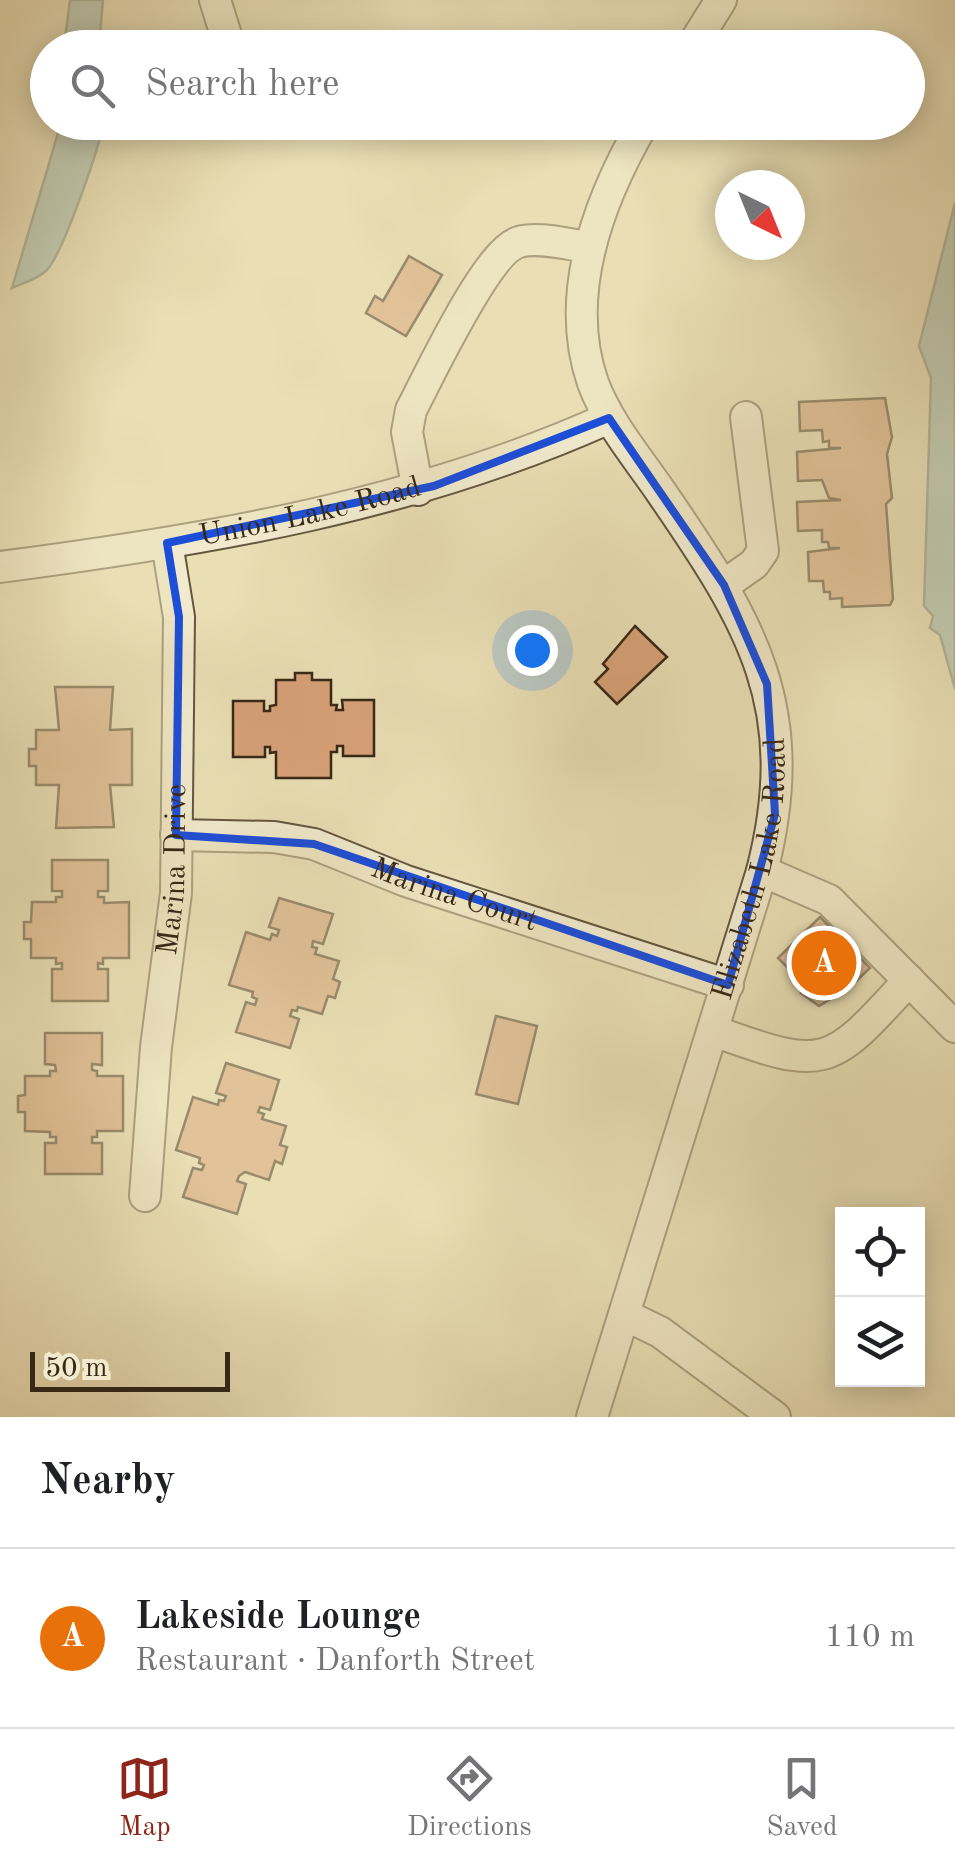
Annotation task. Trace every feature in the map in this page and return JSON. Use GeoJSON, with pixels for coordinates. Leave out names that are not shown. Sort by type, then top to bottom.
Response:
{"type":"FeatureCollection","features":[{"type":"Feature","properties":{"kind":"street"},"geometry":{"type":"LineString","coordinates":[[215,0],[224,30]]}},
{"type":"Feature","properties":{"kind":"street"},"geometry":{"type":"LineString","coordinates":[[702,30],[721,0]]}},
{"type":"Feature","properties":{"kind":"street","name":"Elizabeth Lake Road"},"geometry":{"type":"LineString","coordinates":[[592,1417],[762,871],[777,796],[776,736],[763,670],[724,585],[610,418],[587,358],[584,283],[589,247],[603,202],[635,140]]}},
{"type":"Feature","properties":{"kind":"street"},"geometry":{"type":"LineString","coordinates":[[418,490],[408,448],[411,410],[484,274],[501,253],[520,241],[589,247]]}},
{"type":"Feature","properties":{"kind":"street"},"geometry":{"type":"LineString","coordinates":[[724,585],[754,564],[762,551],[746,417]]}},
{"type":"Feature","properties":{"kind":"street","name":"Union Lake Road"},"geometry":{"type":"LineString","coordinates":[[0,567],[167,543],[418,490],[518,458],[610,418]]}},
{"type":"Feature","properties":{"kind":"street","name":"Marina Drive"},"geometry":{"type":"LineString","coordinates":[[145,1196],[156,1047],[174,925],[179,617],[167,543]]}},
{"type":"Feature","properties":{"kind":"street","name":"Marina Court"},"geometry":{"type":"LineString","coordinates":[[176,836],[274,838],[314,844],[406,881],[728,984]]}},
{"type":"Feature","properties":{"kind":"street"},"geometry":{"type":"LineString","coordinates":[[762,871],[806,886],[829,900],[955,1027]]}},
{"type":"Feature","properties":{"kind":"street"},"geometry":{"type":"LineString","coordinates":[[714,1031],[781,1056],[819,1058],[860,1034],[909,980]]}},
{"type":"Feature","properties":{"kind":"street"},"geometry":{"type":"LineString","coordinates":[[624,1316],[674,1342],[775,1417]]}},
{"type":"Feature","properties":{"kind":"highlighted area"},"geometry":{"type":"Polygon","coordinates":[[[609,418],[724,585],[767,684],[775,814],[728,985],[314,844],[176,835],[179,617],[167,543],[434,486],[609,418]]]}},
{"type":"Feature","properties":{"kind":"water"},"geometry":{"type":"Polygon","coordinates":[[[70,0],[103,0],[100,30],[66,30],[70,0]]]}},
{"type":"Feature","properties":{"kind":"water"},"geometry":{"type":"Polygon","coordinates":[[[56,140],[99,140],[80,200],[54,260],[43,273],[12,288],[56,140]]]}},
{"type":"Feature","properties":{"kind":"water"},"geometry":{"type":"Polygon","coordinates":[[[955,203],[955,689],[940,635],[930,628],[933,616],[924,606],[931,378],[919,346],[955,203]]]}},
{"type":"Feature","properties":{"kind":"building"},"geometry":{"type":"Polygon","coordinates":[[[409,256],[442,275],[406,336],[366,313],[375,296],[383,301],[409,256]]]}},
{"type":"Feature","properties":{"kind":"building"},"geometry":{"type":"Polygon","coordinates":[[[885,398],[892,437],[887,454],[892,498],[886,504],[893,599],[890,605],[842,607],[842,598],[830,599],[830,592],[824,592],[823,581],[809,581],[808,552],[840,548],[829,548],[828,542],[822,542],[822,530],[798,531],[797,502],[841,500],[829,498],[822,480],[798,481],[797,452],[841,448],[829,448],[829,441],[823,442],[822,430],[800,431],[799,402],[885,398]]]}},
{"type":"Feature","properties":{"kind":"building"},"geometry":{"type":"Polygon","coordinates":[[[635,626],[667,657],[617,704],[595,682],[608,669],[603,664],[635,626]]]}},
{"type":"Feature","properties":{"kind":"building"},"geometry":{"type":"Polygon","coordinates":[[[295,673],[312,673],[312,680],[331,680],[331,705],[337,705],[336,710],[343,710],[342,700],[374,700],[374,756],[343,756],[343,746],[337,746],[337,752],[331,752],[331,778],[276,778],[276,752],[270,753],[270,747],[265,747],[265,757],[233,757],[233,701],[264,701],[264,711],[270,711],[270,706],[276,705],[276,680],[295,680],[295,673]]]}},
{"type":"Feature","properties":{"kind":"building"},"geometry":{"type":"Polygon","coordinates":[[[55,687],[113,687],[110,730],[132,729],[132,785],[110,785],[114,827],[56,828],[59,785],[36,785],[36,766],[29,766],[29,749],[36,749],[36,730],[59,730],[55,687]]]}},
{"type":"Feature","properties":{"kind":"building"},"geometry":{"type":"Polygon","coordinates":[[[52,860],[108,860],[108,891],[98,891],[98,897],[104,897],[104,903],[129,902],[129,958],[103,958],[103,964],[98,963],[98,969],[108,969],[108,1001],[52,1001],[52,969],[62,969],[62,963],[56,964],[56,958],[31,958],[31,939],[24,939],[24,922],[31,922],[32,902],[56,902],[56,897],[62,897],[62,891],[52,891],[52,860]]]}},
{"type":"Feature","properties":{"kind":"building"},"geometry":{"type":"Polygon","coordinates":[[[279,898],[333,914],[323,944],[313,941],[312,947],[317,948],[315,954],[339,961],[333,979],[340,982],[335,998],[328,996],[322,1014],[298,1007],[297,1011],[292,1010],[290,1016],[299,1019],[290,1048],[236,1032],[246,1002],[255,1005],[257,999],[252,997],[253,992],[229,985],[246,932],[270,940],[272,934],[277,936],[279,930],[269,927],[279,898]]]}},
{"type":"Feature","properties":{"kind":"building"},"geometry":{"type":"Polygon","coordinates":[[[820,917],[870,968],[853,984],[848,979],[837,995],[819,1006],[801,993],[807,987],[778,958],[820,917]]]}},
{"type":"Feature","properties":{"kind":"building"},"geometry":{"type":"Polygon","coordinates":[[[496,1016],[537,1026],[518,1104],[476,1094],[496,1016]]]}},
{"type":"Feature","properties":{"kind":"building"},"geometry":{"type":"Polygon","coordinates":[[[45,1033],[102,1033],[102,1065],[92,1064],[92,1070],[97,1071],[97,1076],[123,1076],[123,1131],[97,1131],[97,1137],[92,1137],[92,1143],[102,1143],[102,1174],[45,1174],[45,1143],[56,1143],[56,1137],[50,1137],[50,1132],[25,1131],[25,1112],[18,1112],[18,1096],[25,1095],[25,1076],[50,1076],[50,1071],[56,1071],[55,1065],[45,1064],[45,1033]]]}},
{"type":"Feature","properties":{"kind":"building"},"geometry":{"type":"Polygon","coordinates":[[[226,1063],[279,1080],[270,1110],[260,1107],[258,1112],[264,1114],[262,1119],[286,1126],[280,1145],[287,1147],[282,1164],[275,1161],[269,1180],[245,1172],[239,1176],[237,1181],[246,1184],[237,1214],[183,1197],[193,1168],[202,1170],[204,1165],[199,1163],[200,1158],[176,1150],[193,1097],[218,1105],[219,1100],[224,1101],[226,1096],[216,1093],[226,1063]]]}},
{"type":"Feature","properties":{"kind":"place","name":"Lakeside Lounge"},"geometry":{"type":"Point","coordinates":[824,963]}}]}
